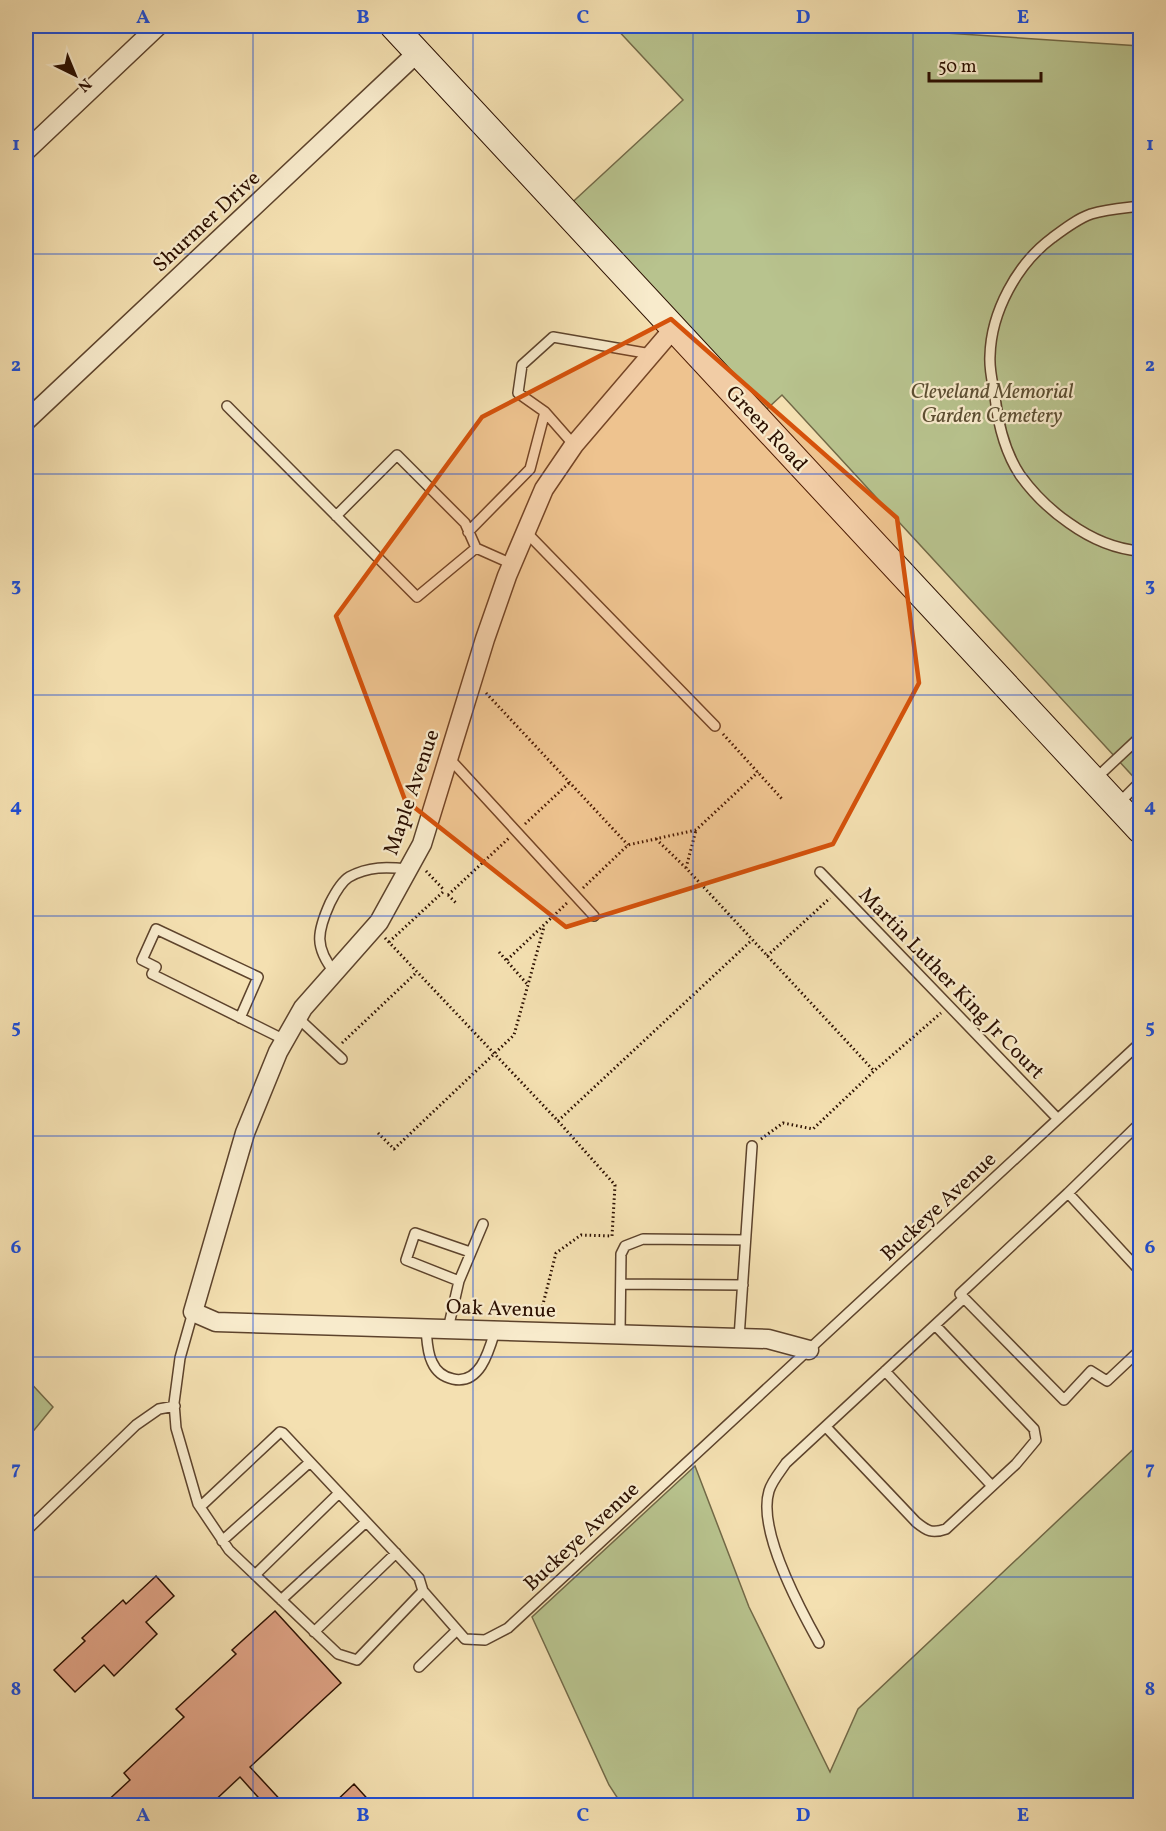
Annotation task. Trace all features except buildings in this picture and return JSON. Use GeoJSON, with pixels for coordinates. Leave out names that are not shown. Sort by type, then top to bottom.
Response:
{"type":"FeatureCollection","features":[{"type":"Feature","properties":{"kind":"main road","name":"Green Road"},"geometry":{"type":"LineString","coordinates":[[393,26],[1140,830]]}},
{"type":"Feature","properties":{"kind":"street"},"geometry":{"type":"LineString","coordinates":[[26,151],[158,26]]}},
{"type":"Feature","properties":{"kind":"street","name":"Shurmer Drive"},"geometry":{"type":"LineString","coordinates":[[26,422],[418,52]]}},
{"type":"Feature","properties":{"kind":"street","name":"Maple Avenue"},"geometry":{"type":"LineString","coordinates":[[193,1312],[245,1133],[278,1052],[303,1008],[375,927],[422,844],[473,678],[512,564],[544,489],[574,445],[674,328]]}},
{"type":"Feature","properties":{"kind":"street","name":"Oak Avenue"},"geometry":{"type":"LineString","coordinates":[[193,1312],[216,1322],[768,1339],[808,1350]]}},
{"type":"Feature","properties":{"kind":"lane"},"geometry":{"type":"LineString","coordinates":[[1140,206],[1090,214],[1059,232],[1031,256],[1000,309],[990,356],[997,413],[1002,433],[1020,474],[1044,503],[1082,532],[1117,547],[1140,551]]}},
{"type":"Feature","properties":{"kind":"lane"},"geometry":{"type":"LineString","coordinates":[[574,445],[545,412],[518,393],[522,365],[553,337],[652,354]]}},
{"type":"Feature","properties":{"kind":"lane"},"geometry":{"type":"LineString","coordinates":[[227,406],[417,597],[476,548]]}},
{"type":"Feature","properties":{"kind":"lane"},"geometry":{"type":"LineString","coordinates":[[468,531],[530,469],[545,412]]}},
{"type":"Feature","properties":{"kind":"lane"},"geometry":{"type":"LineString","coordinates":[[336,516],[397,456],[465,523],[476,548],[512,564]]}},
{"type":"Feature","properties":{"kind":"lane"},"geometry":{"type":"LineString","coordinates":[[526,532],[716,726]]}},
{"type":"Feature","properties":{"kind":"lane"},"geometry":{"type":"LineString","coordinates":[[1094,780],[1140,736]]}},
{"type":"Feature","properties":{"kind":"lane"},"geometry":{"type":"LineString","coordinates":[[448,758],[594,916]]}},
{"type":"Feature","properties":{"kind":"lane"},"geometry":{"type":"LineString","coordinates":[[1117,805],[1140,782]]}},
{"type":"Feature","properties":{"kind":"lane"},"geometry":{"type":"LineString","coordinates":[[334,973],[322,955],[319,927],[333,896],[346,879],[364,870],[411,864]]}},
{"type":"Feature","properties":{"kind":"lane","name":"Martin Luther King Jr Court"},"geometry":{"type":"LineString","coordinates":[[820,872],[1058,1119]]}},
{"type":"Feature","properties":{"kind":"lane"},"geometry":{"type":"LineString","coordinates":[[240,1018],[258,977],[156,929],[142,960],[156,967],[152,974],[240,1018],[285,1040]]}},
{"type":"Feature","properties":{"kind":"lane"},"geometry":{"type":"LineString","coordinates":[[298,1018],[342,1059]]}},
{"type":"Feature","properties":{"kind":"lane","name":"Buckeye Avenue"},"geometry":{"type":"LineString","coordinates":[[200,1507],[280,1432],[283,1433],[419,1578],[423,1591],[465,1639],[485,1640],[508,1628],[1140,1043]]}},
{"type":"Feature","properties":{"kind":"lane"},"geometry":{"type":"LineString","coordinates":[[1140,1123],[960,1294],[1064,1400],[1091,1371],[1107,1381],[1140,1350]]}},
{"type":"Feature","properties":{"kind":"lane"},"geometry":{"type":"LineString","coordinates":[[739,1338],[752,1146]]}},
{"type":"Feature","properties":{"kind":"lane"},"geometry":{"type":"LineString","coordinates":[[1068,1193],[1140,1271]]}},
{"type":"Feature","properties":{"kind":"lane"},"geometry":{"type":"LineString","coordinates":[[448,1329],[459,1281],[483,1224]]}},
{"type":"Feature","properties":{"kind":"lane"},"geometry":{"type":"LineString","coordinates":[[459,1281],[406,1260],[415,1233],[470,1251]]}},
{"type":"Feature","properties":{"kind":"lane"},"geometry":{"type":"LineString","coordinates":[[620,1334],[621,1254],[625,1246],[643,1239],[745,1240]]}},
{"type":"Feature","properties":{"kind":"lane"},"geometry":{"type":"LineString","coordinates":[[621,1284],[742,1286]]}},
{"type":"Feature","properties":{"kind":"lane"},"geometry":{"type":"LineString","coordinates":[[819,1643],[798,1606],[783,1570],[770,1529],[767,1504],[769,1490],[786,1463],[964,1298]]}},
{"type":"Feature","properties":{"kind":"lane"},"geometry":{"type":"LineString","coordinates":[[193,1312],[180,1358],[175,1406],[176,1428],[200,1507],[229,1550],[338,1654],[357,1660],[423,1591]]}},
{"type":"Feature","properties":{"kind":"lane"},"geometry":{"type":"LineString","coordinates":[[826,1427],[926,1531],[935,1533],[945,1528],[992,1486],[1027,1453],[1036,1440],[1034,1429],[935,1325]]}},
{"type":"Feature","properties":{"kind":"lane"},"geometry":{"type":"LineString","coordinates":[[426,1329],[431,1361],[438,1372],[446,1378],[460,1380],[472,1377],[482,1364],[495,1330]]}},
{"type":"Feature","properties":{"kind":"lane"},"geometry":{"type":"LineString","coordinates":[[885,1371],[992,1486]]}},
{"type":"Feature","properties":{"kind":"lane"},"geometry":{"type":"LineString","coordinates":[[26,1531],[136,1425],[159,1409],[175,1406]]}},
{"type":"Feature","properties":{"kind":"lane"},"geometry":{"type":"LineString","coordinates":[[222,1541],[310,1462]]}},
{"type":"Feature","properties":{"kind":"lane"},"geometry":{"type":"LineString","coordinates":[[255,1575],[339,1493]]}},
{"type":"Feature","properties":{"kind":"lane"},"geometry":{"type":"LineString","coordinates":[[281,1600],[366,1522]]}},
{"type":"Feature","properties":{"kind":"lane"},"geometry":{"type":"LineString","coordinates":[[314,1632],[396,1553]]}},
{"type":"Feature","properties":{"kind":"lane"},"geometry":{"type":"LineString","coordinates":[[419,1667],[458,1630]]}},
{"type":"Feature","properties":{"kind":"path"},"geometry":{"type":"LineString","coordinates":[[473,678],[628,845],[696,830],[758,772]]}},
{"type":"Feature","properties":{"kind":"path"},"geometry":{"type":"LineString","coordinates":[[716,726],[782,799]]}},
{"type":"Feature","properties":{"kind":"path"},"geometry":{"type":"LineString","coordinates":[[686,868],[696,830]]}},
{"type":"Feature","properties":{"kind":"path"},"geometry":{"type":"LineString","coordinates":[[656,839],[686,868],[874,1071]]}},
{"type":"Feature","properties":{"kind":"path"},"geometry":{"type":"LineString","coordinates":[[411,864],[456,903]]}},
{"type":"Feature","properties":{"kind":"path"},"geometry":{"type":"LineString","coordinates":[[389,942],[444,891]]}},
{"type":"Feature","properties":{"kind":"path"},"geometry":{"type":"LineString","coordinates":[[767,956],[838,891]]}},
{"type":"Feature","properties":{"kind":"path"},"geometry":{"type":"LineString","coordinates":[[378,1133],[394,1149],[514,1035],[544,925]]}},
{"type":"Feature","properties":{"kind":"path"},"geometry":{"type":"LineString","coordinates":[[375,927],[558,1120],[615,1185],[612,1236],[581,1234],[556,1253],[536,1332]]}},
{"type":"Feature","properties":{"kind":"path"},"geometry":{"type":"LineString","coordinates":[[558,1120],[752,940]]}},
{"type":"Feature","properties":{"kind":"path"},"geometry":{"type":"LineString","coordinates":[[499,952],[528,985]]}},
{"type":"Feature","properties":{"kind":"path"},"geometry":{"type":"LineString","coordinates":[[333,1051],[417,972]]}},
{"type":"Feature","properties":{"kind":"path"},"geometry":{"type":"LineString","coordinates":[[752,1146],[783,1123],[813,1129],[874,1071],[949,1006]]}},
{"type":"Feature","properties":{"kind":"highlighted area"},"geometry":{"type":"Polygon","coordinates":[[[671,319],[897,518],[919,683],[833,844],[566,927],[405,800],[336,616],[482,417],[671,319]]]}},
{"type":"Feature","properties":{"kind":"green space","name":"Cleveland Memorial Garden Cemetery"},"geometry":{"type":"Polygon","coordinates":[[[614,26],[896,26],[900,30],[1140,46],[1140,784],[782,395],[757,418],[564,210],[683,100],[614,26]]]}},
{"type":"Feature","properties":{"kind":"green space"},"geometry":{"type":"Polygon","coordinates":[[[26,1378],[53,1407],[26,1440],[26,1378]]]}},
{"type":"Feature","properties":{"kind":"green space"},"geometry":{"type":"Polygon","coordinates":[[[1140,1443],[1140,1805],[622,1805],[609,1785],[532,1617],[695,1466],[749,1607],[830,1772],[858,1709],[1140,1443]]]}}]}
